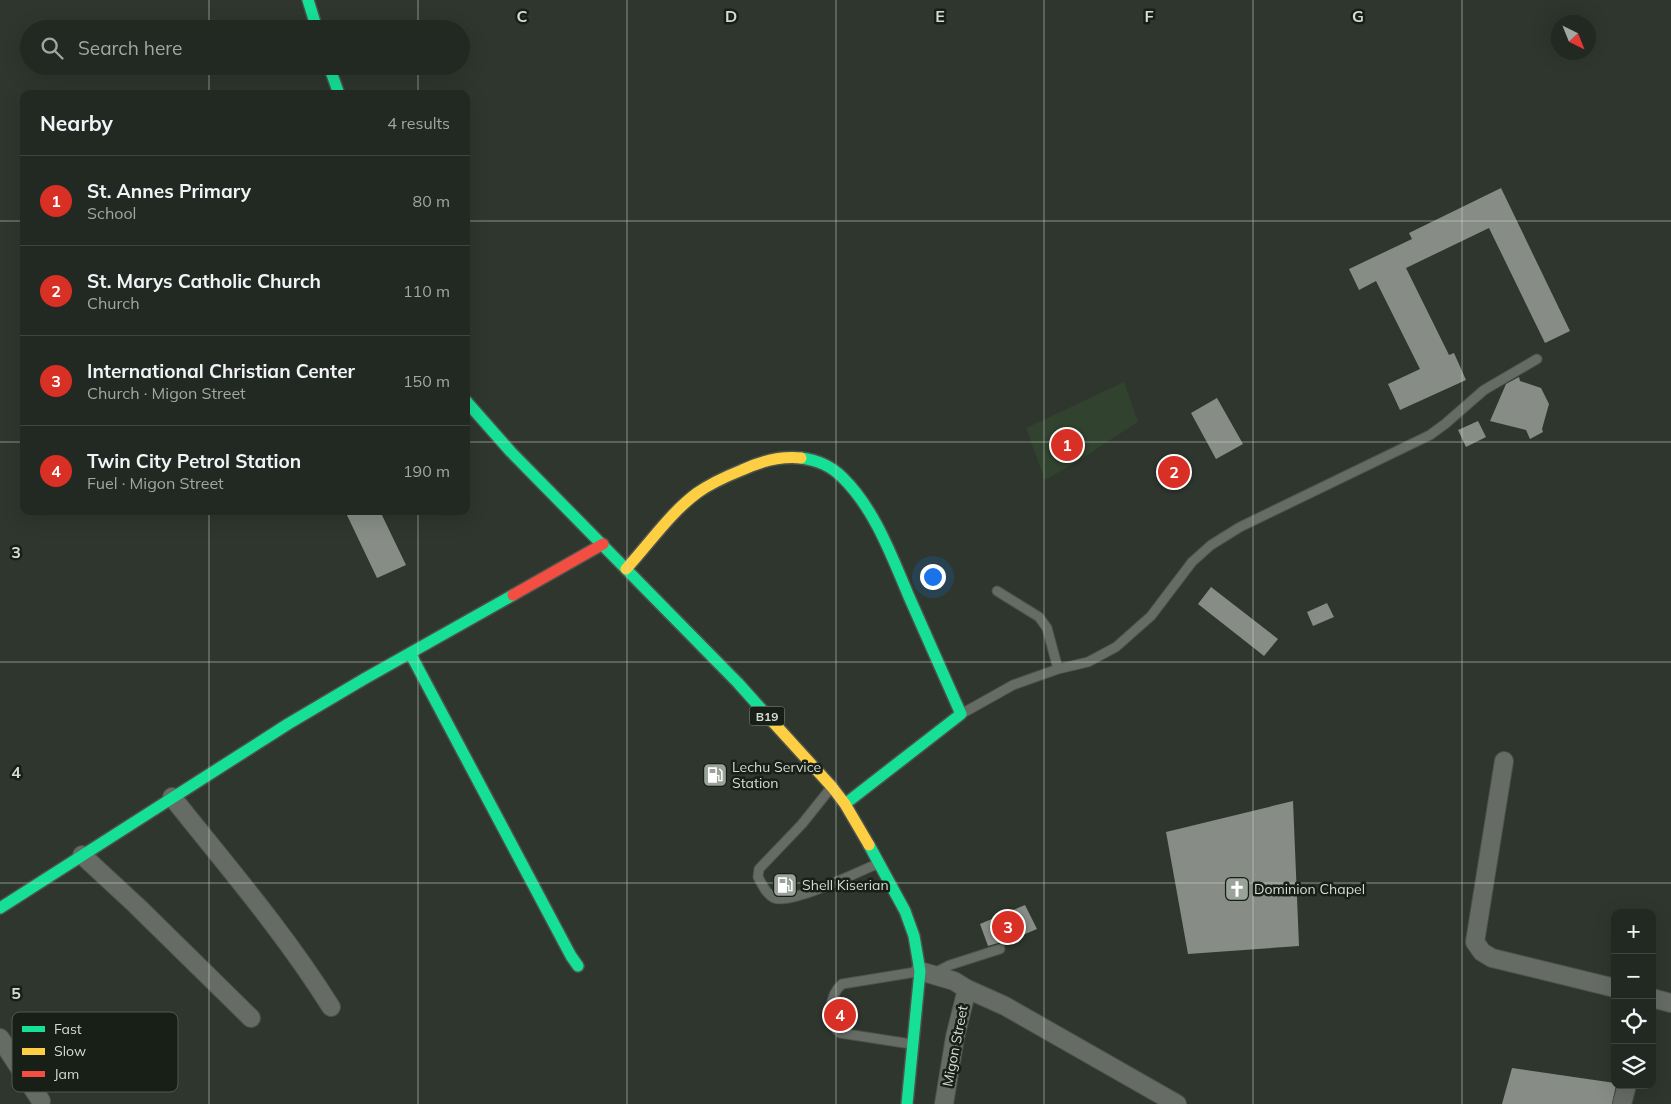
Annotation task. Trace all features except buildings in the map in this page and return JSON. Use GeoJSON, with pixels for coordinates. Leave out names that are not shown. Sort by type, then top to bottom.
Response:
{"type":"FeatureCollection","features":[{"type":"Feature","properties":{"kind":"main road"},"geometry":{"type":"LineString","coordinates":[[308,0],[314,20]]}},
{"type":"Feature","properties":{"kind":"main road"},"geometry":{"type":"LineString","coordinates":[[332,75],[338,90]]}},
{"type":"Feature","properties":{"kind":"main road","name":"B19"},"geometry":{"type":"LineString","coordinates":[[470,406],[511,452],[738,683],[832,787],[845,804],[880,863],[905,911],[926,972],[913,1044],[907,1104]]}},
{"type":"Feature","properties":{"kind":"main road"},"geometry":{"type":"LineString","coordinates":[[626,569],[674,516],[697,494],[733,474],[776,458],[811,459],[826,464],[848,483],[860,499],[889,550],[961,714],[845,804]]}},
{"type":"Feature","properties":{"kind":"main road"},"geometry":{"type":"LineString","coordinates":[[0,908],[172,797],[328,700],[603,544]]}},
{"type":"Feature","properties":{"kind":"main road"},"geometry":{"type":"LineString","coordinates":[[410,653],[578,966]]}},
{"type":"Feature","properties":{"kind":"street"},"geometry":{"type":"LineString","coordinates":[[1504,761],[1474,942],[1482,952],[1492,958],[1611,987]]}},
{"type":"Feature","properties":{"kind":"street"},"geometry":{"type":"LineString","coordinates":[[172,797],[281,934],[331,1007]]}},
{"type":"Feature","properties":{"kind":"street"},"geometry":{"type":"LineString","coordinates":[[82,855],[251,1018]]}},
{"type":"Feature","properties":{"kind":"street"},"geometry":{"type":"LineString","coordinates":[[926,972],[954,981],[1005,1006],[1177,1104]]}},
{"type":"Feature","properties":{"kind":"street","name":"Migon Street"},"geometry":{"type":"LineString","coordinates":[[944,1104],[955,1037],[967,989]]}},
{"type":"Feature","properties":{"kind":"street"},"geometry":{"type":"LineString","coordinates":[[1656,999],[1671,1003]]}},
{"type":"Feature","properties":{"kind":"street"},"geometry":{"type":"LineString","coordinates":[[0,1038],[12,1056]]}},
{"type":"Feature","properties":{"kind":"street"},"geometry":{"type":"LineString","coordinates":[[1622,1104],[1626,1089]]}},
{"type":"Feature","properties":{"kind":"street"},"geometry":{"type":"LineString","coordinates":[[35,1092],[41,1101]]}},
{"type":"Feature","properties":{"kind":"lane"},"geometry":{"type":"LineString","coordinates":[[961,714],[1013,685],[1058,669],[1088,662],[1116,647],[1151,616],[1192,562],[1211,545],[1240,527],[1430,435],[1484,390],[1537,359]]}},
{"type":"Feature","properties":{"kind":"lane"},"geometry":{"type":"LineString","coordinates":[[997,590],[1039,617],[1049,633],[1058,669]]}},
{"type":"Feature","properties":{"kind":"lane"},"geometry":{"type":"LineString","coordinates":[[832,787],[802,824],[759,869],[758,876],[762,885],[776,899],[786,900],[880,863]]}},
{"type":"Feature","properties":{"kind":"lane"},"geometry":{"type":"LineString","coordinates":[[913,1044],[840,1033],[834,1029],[831,1021],[833,997],[837,989],[842,984],[926,972],[1000,950]]}},
{"type":"Feature","properties":{"kind":"shaded area"},"geometry":{"type":"Polygon","coordinates":[[[1124,382],[1138,422],[1045,480],[1026,428],[1124,382]]]}},
{"type":"Feature","properties":{"kind":"traffic: fast"},"geometry":{"type":"LineString","coordinates":[[308,0],[314,20]]}},
{"type":"Feature","properties":{"kind":"traffic: fast"},"geometry":{"type":"LineString","coordinates":[[332,75],[338,90]]}},
{"type":"Feature","properties":{"kind":"traffic: fast"},"geometry":{"type":"LineString","coordinates":[[470,406],[511,452],[738,683],[772,721]]}},
{"type":"Feature","properties":{"kind":"traffic: fast"},"geometry":{"type":"LineString","coordinates":[[801,458],[818,462],[833,469],[854,490],[864,504],[882,534],[961,714],[845,804]]}},
{"type":"Feature","properties":{"kind":"traffic: fast"},"geometry":{"type":"LineString","coordinates":[[0,908],[288,724],[513,595]]}},
{"type":"Feature","properties":{"kind":"traffic: fast"},"geometry":{"type":"LineString","coordinates":[[410,653],[578,966]]}},
{"type":"Feature","properties":{"kind":"traffic: fast"},"geometry":{"type":"LineString","coordinates":[[869,845],[905,911],[914,936],[920,971],[907,1104]]}},
{"type":"Feature","properties":{"kind":"traffic: slow"},"geometry":{"type":"LineString","coordinates":[[626,569],[678,510],[702,489],[725,477],[763,462],[786,458],[801,458]]}},
{"type":"Feature","properties":{"kind":"traffic: slow"},"geometry":{"type":"LineString","coordinates":[[772,721],[832,787],[845,804],[869,845]]}},
{"type":"Feature","properties":{"kind":"traffic: jam"},"geometry":{"type":"LineString","coordinates":[[513,595],[603,544]]}},
{"type":"Feature","properties":{"kind":"place","name":"St. Annes Primary"},"geometry":{"type":"Point","coordinates":[1067,445]}},
{"type":"Feature","properties":{"kind":"place","name":"St. Marys Catholic Church"},"geometry":{"type":"Point","coordinates":[1174,472]}},
{"type":"Feature","properties":{"kind":"place","name":"Lechu Service Station"},"geometry":{"type":"Point","coordinates":[715,775]}},
{"type":"Feature","properties":{"kind":"place","name":"Shell Kiserian"},"geometry":{"type":"Point","coordinates":[785,885]}},
{"type":"Feature","properties":{"kind":"place","name":"Dominion Chapel"},"geometry":{"type":"Point","coordinates":[1237,889]}},
{"type":"Feature","properties":{"kind":"place","name":"International Christian Center"},"geometry":{"type":"Point","coordinates":[1008,927]}},
{"type":"Feature","properties":{"kind":"place","name":"Twin City Petrol Station"},"geometry":{"type":"Point","coordinates":[840,1015]}}]}
